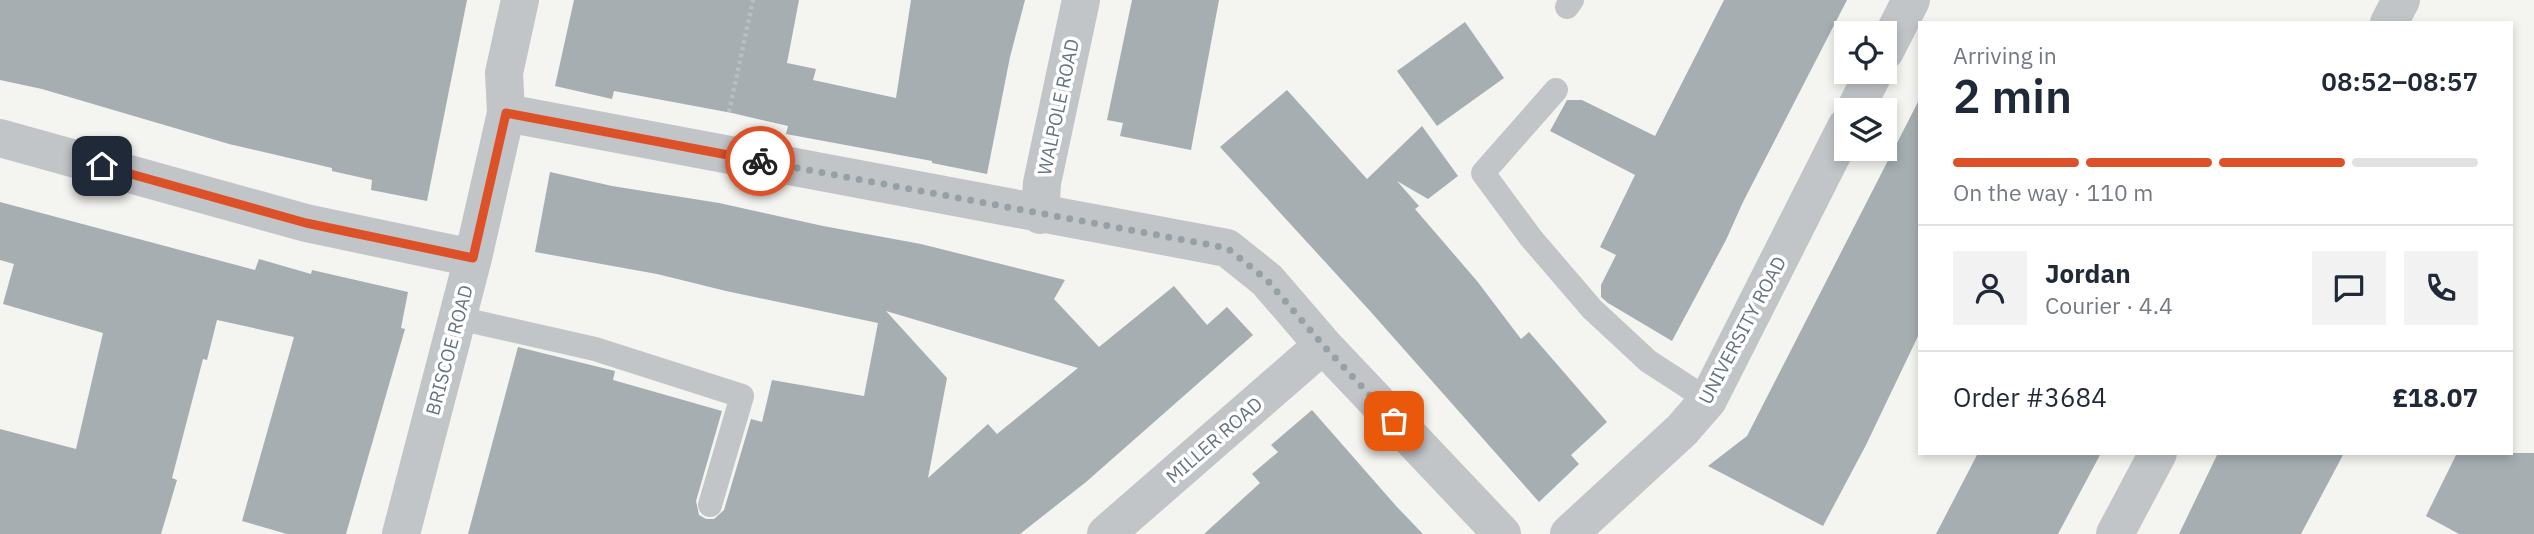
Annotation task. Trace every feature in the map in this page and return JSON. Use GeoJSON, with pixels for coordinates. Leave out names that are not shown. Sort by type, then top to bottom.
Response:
{"type":"FeatureCollection","features":[{"type":"Feature","properties":{"kind":"street","name":"BRISCOE ROAD"},"geometry":{"type":"LineString","coordinates":[[401,534],[473,258],[506,113],[504,73],[520,0]]}},
{"type":"Feature","properties":{"kind":"street","name":"WALPOLE ROAD"},"geometry":{"type":"LineString","coordinates":[[1040,215],[1042,183],[1080,0]]}},
{"type":"Feature","properties":{"kind":"street"},"geometry":{"type":"LineString","coordinates":[[1897,27],[1911,0]]}},
{"type":"Feature","properties":{"kind":"street"},"geometry":{"type":"LineString","coordinates":[[2390,21],[2401,0]]}},
{"type":"Feature","properties":{"kind":"street"},"geometry":{"type":"LineString","coordinates":[[506,113],[1227,248],[1267,280],[1323,345],[1502,534]]}},
{"type":"Feature","properties":{"kind":"street"},"geometry":{"type":"LineString","coordinates":[[0,138],[306,223],[473,258]]}},
{"type":"Feature","properties":{"kind":"street","name":"UNIVERSITY ROAD"},"geometry":{"type":"LineString","coordinates":[[1569,534],[1682,430],[1708,400],[1834,151]]}},
{"type":"Feature","properties":{"kind":"street","name":"MILLER ROAD"},"geometry":{"type":"LineString","coordinates":[[1106,534],[1323,345]]}},
{"type":"Feature","properties":{"kind":"street"},"geometry":{"type":"LineString","coordinates":[[2115,534],[2157,455]]}},
{"type":"Feature","properties":{"kind":"lane"},"geometry":{"type":"LineString","coordinates":[[1556,90],[1483,173],[1531,238],[1592,309],[1648,361],[1708,400]]}},
{"type":"Feature","properties":{"kind":"lane"},"geometry":{"type":"LineString","coordinates":[[458,318],[594,349],[742,396],[710,505]]}},
{"type":"Feature","properties":{"kind":"path"},"geometry":{"type":"LineString","coordinates":[[727,117],[752,0]]}},
{"type":"Feature","properties":{"kind":"building"},"geometry":{"type":"Polygon","coordinates":[[[0,0],[467,0],[427,201],[371,190],[372,180],[332,171],[332,168],[229,144],[42,89],[0,80],[0,0]]]}},
{"type":"Feature","properties":{"kind":"building"},"geometry":{"type":"Polygon","coordinates":[[[574,0],[799,0],[787,63],[816,69],[813,80],[896,98],[911,0],[1025,0],[1010,57],[987,174],[786,134],[788,126],[732,113],[614,91],[612,99],[555,86],[574,0]]]}},
{"type":"Feature","properties":{"kind":"building"},"geometry":{"type":"Polygon","coordinates":[[[1132,0],[1219,0],[1191,150],[1120,136],[1123,123],[1107,120],[1132,0]]]}},
{"type":"Feature","properties":{"kind":"building"},"geometry":{"type":"Polygon","coordinates":[[[1724,0],[1847,0],[1672,341],[1601,297],[1601,285],[1616,255],[1600,247],[1635,175],[1550,131],[1567,100],[1582,100],[1655,136],[1724,0]]]}},
{"type":"Feature","properties":{"kind":"building"},"geometry":{"type":"Polygon","coordinates":[[[1465,22],[1504,78],[1437,126],[1397,71],[1465,22]]]}},
{"type":"Feature","properties":{"kind":"building"},"geometry":{"type":"Polygon","coordinates":[[[1287,90],[1367,179],[1422,126],[1458,176],[1428,199],[1397,181],[1419,206],[1415,209],[1477,281],[1521,339],[1529,332],[1607,422],[1571,455],[1579,464],[1539,502],[1220,147],[1287,90]]]}},
{"type":"Feature","properties":{"kind":"building"},"geometry":{"type":"Polygon","coordinates":[[[1918,102],[1918,336],[1866,445],[1823,526],[1708,466],[1747,436],[1888,161],[1897,161],[1897,143],[1918,102]]]}},
{"type":"Feature","properties":{"kind":"building"},"geometry":{"type":"Polygon","coordinates":[[[550,172],[921,244],[1065,280],[1054,299],[1099,347],[1174,286],[1207,325],[1227,307],[1253,335],[1086,482],[1020,534],[468,534],[518,347],[615,371],[613,380],[722,411],[696,501],[699,515],[706,519],[714,519],[724,510],[751,419],[762,422],[772,380],[864,396],[878,323],[657,274],[535,252],[550,172]],[[886,311],[947,378],[928,478],[988,424],[997,434],[1078,368],[886,311]]]}},
{"type":"Feature","properties":{"kind":"building"},"geometry":{"type":"Polygon","coordinates":[[[0,202],[255,270],[259,259],[311,274],[312,270],[408,292],[401,328],[405,329],[346,534],[287,534],[242,521],[294,337],[217,320],[207,360],[203,359],[172,478],[177,480],[161,534],[0,534],[0,429],[76,449],[103,333],[3,304],[14,264],[0,260],[0,202]]]}},
{"type":"Feature","properties":{"kind":"building"},"geometry":{"type":"Polygon","coordinates":[[[1312,410],[1423,534],[1204,534],[1260,483],[1252,474],[1278,452],[1271,445],[1312,410]]]}},
{"type":"Feature","properties":{"kind":"building"},"geometry":{"type":"Polygon","coordinates":[[[2534,453],[2534,534],[2459,534],[2426,516],[2456,455],[2534,453]]]}},
{"type":"Feature","properties":{"kind":"building"},"geometry":{"type":"Polygon","coordinates":[[[1977,455],[2100,455],[2058,534],[1936,534],[1977,455]]]}},
{"type":"Feature","properties":{"kind":"building"},"geometry":{"type":"Polygon","coordinates":[[[2217,455],[2343,455],[2301,534],[2179,534],[2217,455]]]}},
{"type":"Feature","properties":{"kind":"way so far"},"geometry":{"type":"LineString","coordinates":[[760,161],[1227,248],[1267,280],[1394,421]]}},
{"type":"Feature","properties":{"kind":"route"},"geometry":{"type":"LineString","coordinates":[[102,166],[306,223],[473,258],[506,113],[760,161]]}}]}
